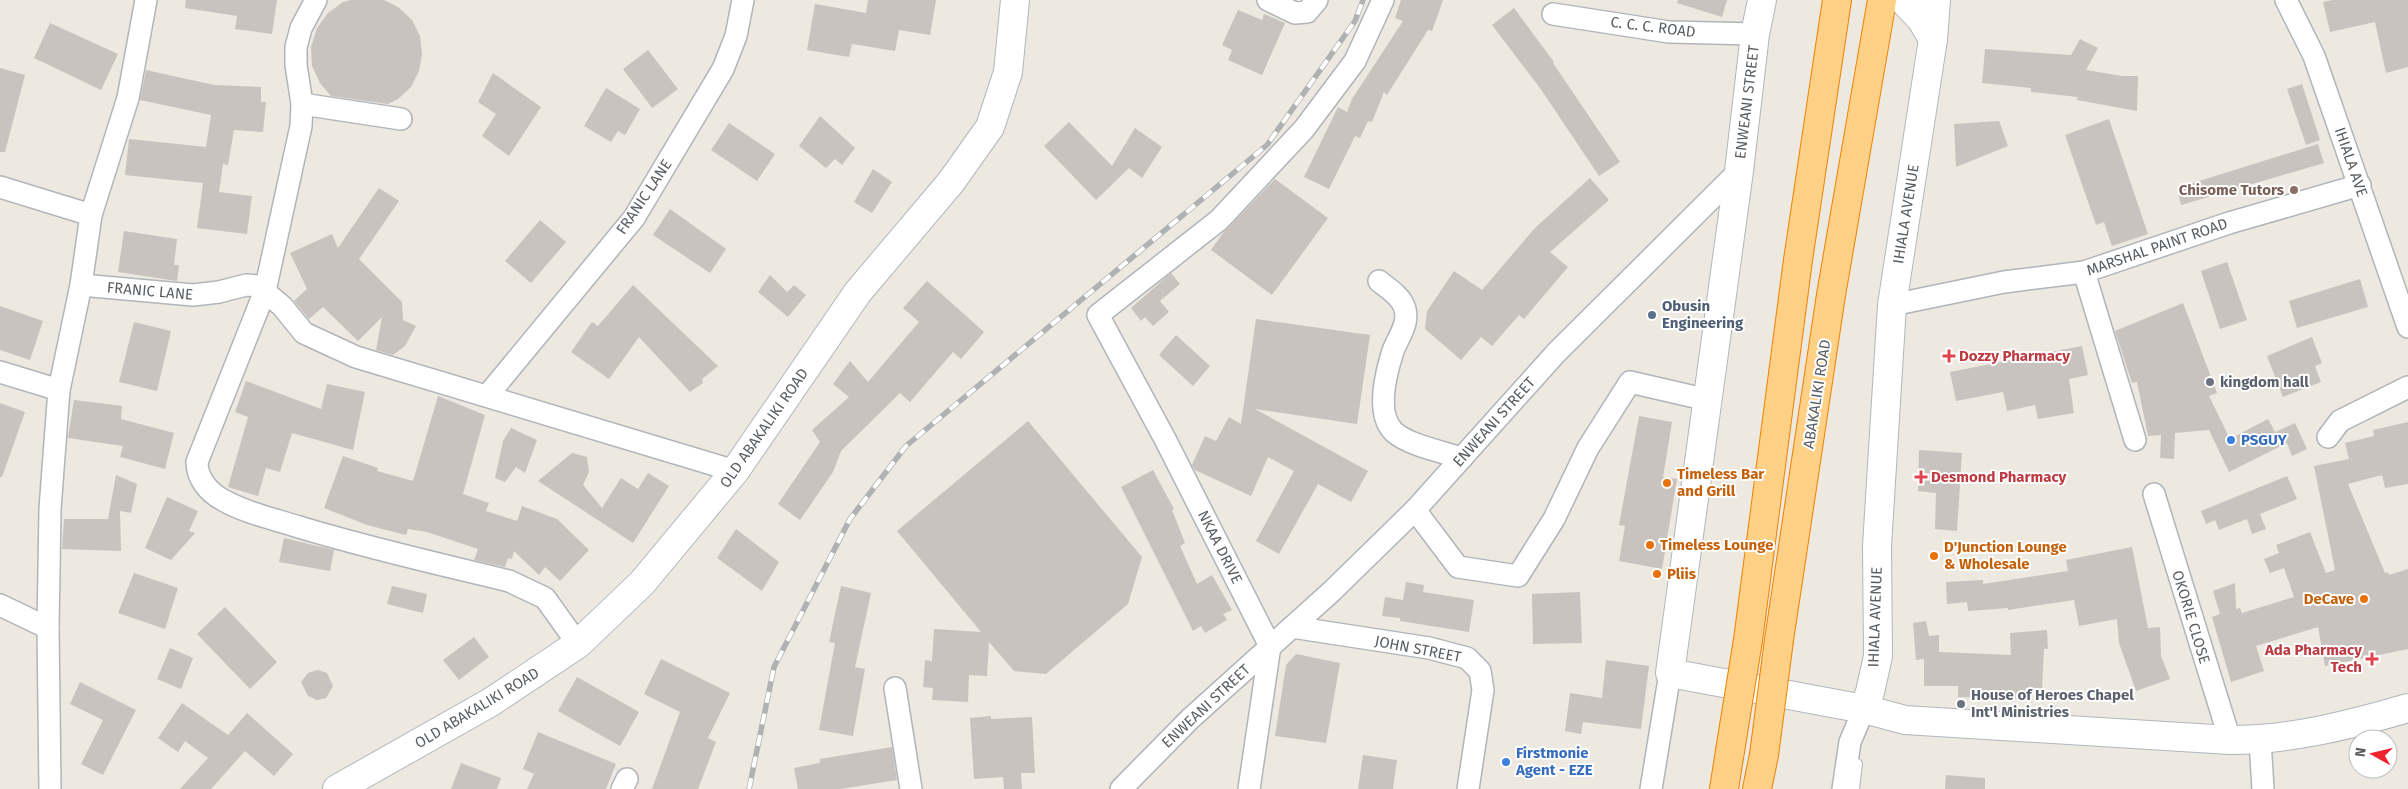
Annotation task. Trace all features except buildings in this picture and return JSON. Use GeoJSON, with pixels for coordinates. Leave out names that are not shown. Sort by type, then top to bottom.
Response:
{"type":"FeatureCollection","features":[{"type":"Feature","properties":{"kind":"highway"},"geometry":{"type":"LineString","coordinates":[[1724,789],[1748,640],[1798,260],[1837,0]]}},
{"type":"Feature","properties":{"kind":"highway","name":"ABAKALIKI ROAD"},"geometry":{"type":"LineString","coordinates":[[1758,789],[1831,295],[1882,0]]}},
{"type":"Feature","properties":{"kind":"main road","name":"OLD ABAKALIKI ROAD"},"geometry":{"type":"LineString","coordinates":[[337,789],[491,702],[578,644],[642,582],[735,471],[858,292],[951,182],[990,128],[1008,72],[1015,0]]}},
{"type":"Feature","properties":{"kind":"main road","name":"ENWEANI STREET"},"geometry":{"type":"LineString","coordinates":[[1739,171],[1755,34],[1762,0]]}},
{"type":"Feature","properties":{"kind":"main road"},"geometry":{"type":"LineString","coordinates":[[1904,0],[1933,38]]}},
{"type":"Feature","properties":{"kind":"main road","name":"IHIALA AVENUE"},"geometry":{"type":"LineString","coordinates":[[1864,709],[1878,656],[1877,546],[1892,305],[1933,38],[1936,0]]}},
{"type":"Feature","properties":{"kind":"main road"},"geometry":{"type":"LineString","coordinates":[[1739,171],[1670,673],[1864,709],[1905,720],[2230,740],[2260,740],[2355,724],[2408,708]]}},
{"type":"Feature","properties":{"kind":"street"},"geometry":{"type":"LineString","coordinates":[[50,789],[48,628],[50,509],[59,390],[81,286],[90,215],[128,98],[146,0]]}},
{"type":"Feature","properties":{"kind":"street"},"geometry":{"type":"LineString","coordinates":[[316,0],[302,28],[296,47],[296,65],[302,104],[301,126],[266,291],[197,462],[197,472],[201,480],[222,500],[270,518],[349,542],[509,581],[525,587],[545,598],[578,644]]}},
{"type":"Feature","properties":{"kind":"street","name":"FRANIC LANE"},"geometry":{"type":"LineString","coordinates":[[487,396],[634,218],[723,69],[736,36],[743,0]]}},
{"type":"Feature","properties":{"kind":"street"},"geometry":{"type":"LineString","coordinates":[[1268,0],[1295,13],[1307,12],[1317,0]]}},
{"type":"Feature","properties":{"kind":"street","name":"NKAA DRIVE"},"geometry":{"type":"LineString","coordinates":[[1270,646],[1165,439],[1098,315],[1219,220],[1304,129],[1354,61],[1383,0]]}},
{"type":"Feature","properties":{"kind":"street","name":"IHIALA AVE"},"geometry":{"type":"LineString","coordinates":[[2286,0],[2314,56],[2408,327]]}},
{"type":"Feature","properties":{"kind":"street","name":"C. C. C. ROAD"},"geometry":{"type":"LineString","coordinates":[[1553,14],[1670,32],[1755,34]]}},
{"type":"Feature","properties":{"kind":"street"},"geometry":{"type":"LineString","coordinates":[[302,104],[402,119]]}},
{"type":"Feature","properties":{"kind":"street","name":"ENWEANI STREET"},"geometry":{"type":"LineString","coordinates":[[1120,789],[1190,719],[1292,627],[1415,510],[1556,354],[1739,171]]}},
{"type":"Feature","properties":{"kind":"street","name":"MARSHAL PAINT ROAD"},"geometry":{"type":"LineString","coordinates":[[1892,305],[2004,282],[2084,272],[2229,223],[2360,186]]}},
{"type":"Feature","properties":{"kind":"street"},"geometry":{"type":"LineString","coordinates":[[0,187],[90,215]]}},
{"type":"Feature","properties":{"kind":"street"},"geometry":{"type":"LineString","coordinates":[[2084,272],[2134,440]]}},
{"type":"Feature","properties":{"kind":"street"},"geometry":{"type":"LineString","coordinates":[[1378,281],[1400,300],[1404,306],[1405,314],[1402,336],[1394,349],[1389,369],[1384,402],[1386,419],[1394,432],[1412,442],[1462,458]]}},
{"type":"Feature","properties":{"kind":"street","name":"FRANIC LANE"},"geometry":{"type":"LineString","coordinates":[[81,286],[193,295],[211,294],[246,285],[258,286],[266,291]]}},
{"type":"Feature","properties":{"kind":"street"},"geometry":{"type":"LineString","coordinates":[[266,291],[282,306],[304,333],[356,357],[487,396],[522,409],[735,471]]}},
{"type":"Feature","properties":{"kind":"street"},"geometry":{"type":"LineString","coordinates":[[0,372],[59,390]]}},
{"type":"Feature","properties":{"kind":"street"},"geometry":{"type":"LineString","coordinates":[[1415,510],[1458,567],[1518,576],[1554,519],[1588,448],[1630,382],[1708,400]]}},
{"type":"Feature","properties":{"kind":"street"},"geometry":{"type":"LineString","coordinates":[[2328,437],[2340,421],[2408,387]]}},
{"type":"Feature","properties":{"kind":"street","name":"OKORIE CLOSE"},"geometry":{"type":"LineString","coordinates":[[2154,494],[2230,740]]}},
{"type":"Feature","properties":{"kind":"street"},"geometry":{"type":"LineString","coordinates":[[0,604],[48,628]]}},
{"type":"Feature","properties":{"kind":"street","name":"JOHN STREET"},"geometry":{"type":"LineString","coordinates":[[1292,627],[1429,648],[1467,658],[1480,671],[1482,690],[1468,789]]}},
{"type":"Feature","properties":{"kind":"street"},"geometry":{"type":"LineString","coordinates":[[1250,789],[1270,646]]}},
{"type":"Feature","properties":{"kind":"street"},"geometry":{"type":"LineString","coordinates":[[1652,789],[1670,673]]}},
{"type":"Feature","properties":{"kind":"street"},"geometry":{"type":"LineString","coordinates":[[895,688],[911,789]]}},
{"type":"Feature","properties":{"kind":"street"},"geometry":{"type":"LineString","coordinates":[[1843,789],[1850,742],[1864,709]]}},
{"type":"Feature","properties":{"kind":"street"},"geometry":{"type":"LineString","coordinates":[[2260,740],[2263,789]]}},
{"type":"Feature","properties":{"kind":"lane"},"geometry":{"type":"LineString","coordinates":[[1850,742],[1857,764],[1854,789]]}},
{"type":"Feature","properties":{"kind":"railway"},"geometry":{"type":"LineString","coordinates":[[749,789],[774,667],[850,519],[906,446],[1267,145],[1355,21],[1363,0]]}},
{"type":"Feature","properties":{"kind":"place","name":"Chisome Tutors"},"geometry":{"type":"Point","coordinates":[2294,190]}},
{"type":"Feature","properties":{"kind":"place","name":"Obusin Engineering"},"geometry":{"type":"Point","coordinates":[1652,315]}},
{"type":"Feature","properties":{"kind":"place","name":"Dozzy Pharmacy"},"geometry":{"type":"Point","coordinates":[1949,356]}},
{"type":"Feature","properties":{"kind":"place","name":"kingdom hall"},"geometry":{"type":"Point","coordinates":[2210,382]}},
{"type":"Feature","properties":{"kind":"place","name":"PSGUY"},"geometry":{"type":"Point","coordinates":[2231,440]}},
{"type":"Feature","properties":{"kind":"place","name":"Desmond Pharmacy"},"geometry":{"type":"Point","coordinates":[1921,477]}},
{"type":"Feature","properties":{"kind":"place","name":"Timeless Bar and Grill"},"geometry":{"type":"Point","coordinates":[1667,483]}},
{"type":"Feature","properties":{"kind":"place","name":"Timeless Lounge"},"geometry":{"type":"Point","coordinates":[1650,545]}},
{"type":"Feature","properties":{"kind":"place","name":"D'Junction Lounge & Wholesale"},"geometry":{"type":"Point","coordinates":[1934,556]}},
{"type":"Feature","properties":{"kind":"place","name":"Pliis"},"geometry":{"type":"Point","coordinates":[1657,574]}},
{"type":"Feature","properties":{"kind":"place","name":"DeCave"},"geometry":{"type":"Point","coordinates":[2364,599]}},
{"type":"Feature","properties":{"kind":"place","name":"Ada Pharmacy Tech"},"geometry":{"type":"Point","coordinates":[2372,659]}},
{"type":"Feature","properties":{"kind":"place","name":"House of Heroes Chapel Int'l Ministries"},"geometry":{"type":"Point","coordinates":[1961,704]}},
{"type":"Feature","properties":{"kind":"place","name":"Firstmonie Agent - EZE"},"geometry":{"type":"Point","coordinates":[1506,762]}}]}
